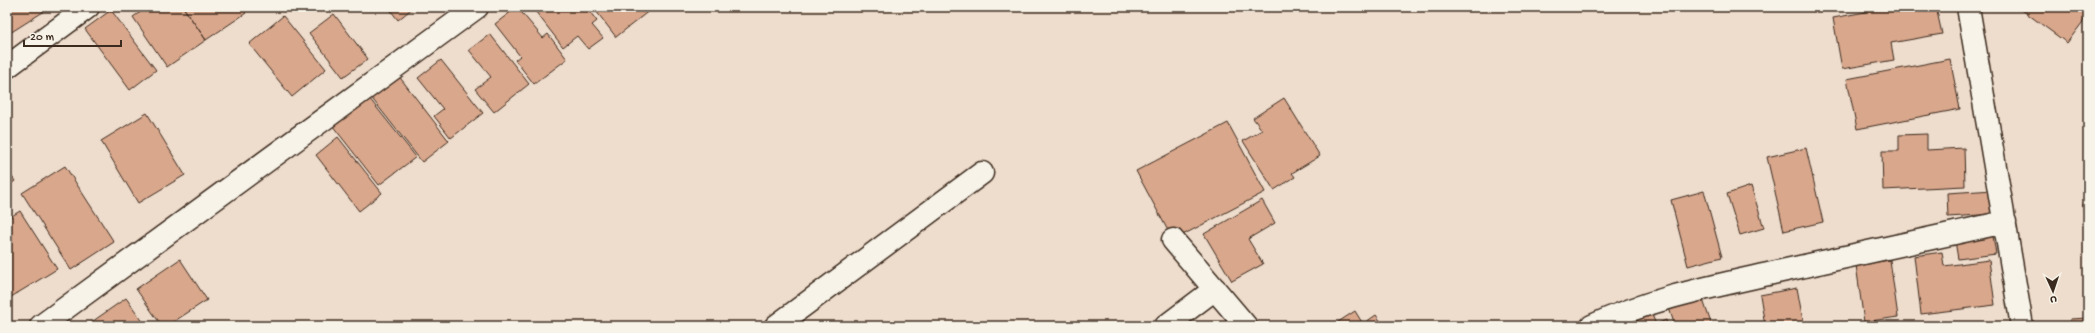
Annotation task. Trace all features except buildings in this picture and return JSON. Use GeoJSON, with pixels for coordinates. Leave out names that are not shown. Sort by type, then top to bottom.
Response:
{"type":"FeatureCollection","features":[{"type":"Feature","properties":{"kind":"street"},"geometry":{"type":"LineString","coordinates":[[7,67],[88,7]]}},
{"type":"Feature","properties":{"kind":"street"},"geometry":{"type":"LineString","coordinates":[[41,326],[477,7]]}},
{"type":"Feature","properties":{"kind":"street"},"geometry":{"type":"LineString","coordinates":[[1968,7],[2022,326]]}},
{"type":"Feature","properties":{"kind":"street"},"geometry":{"type":"LineString","coordinates":[[776,326],[982,173]]}},
{"type":"Feature","properties":{"kind":"street"},"geometry":{"type":"LineString","coordinates":[[1592,326],[1614,315],[1668,298],[2004,222]]}},
{"type":"Feature","properties":{"kind":"street"},"geometry":{"type":"LineString","coordinates":[[1173,240],[1246,326]]}},
{"type":"Feature","properties":{"kind":"street"},"geometry":{"type":"LineString","coordinates":[[1166,326],[1215,289]]}}]}
